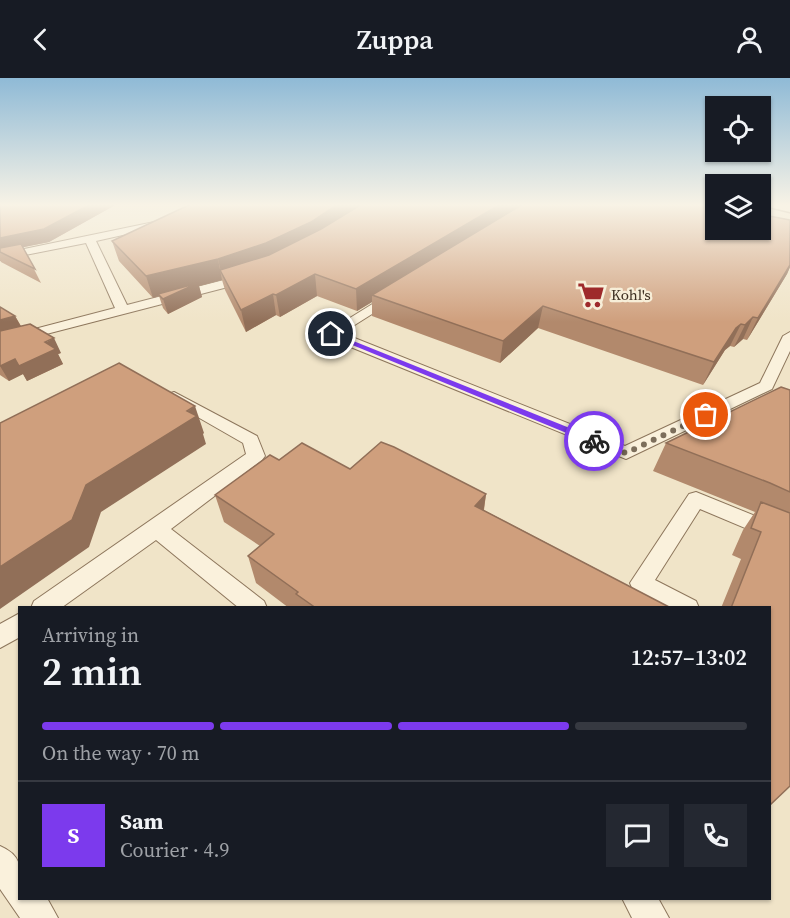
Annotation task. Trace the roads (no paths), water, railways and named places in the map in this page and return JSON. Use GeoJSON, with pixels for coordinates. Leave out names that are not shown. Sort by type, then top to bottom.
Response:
{"type":"FeatureCollection","features":[{"type":"Feature","properties":{"kind":"lane"},"geometry":{"type":"LineString","coordinates":[[0,257],[73,243]]}},
{"type":"Feature","properties":{"kind":"lane"},"geometry":{"type":"LineString","coordinates":[[91,243],[123,311]]}},
{"type":"Feature","properties":{"kind":"lane"},"geometry":{"type":"LineString","coordinates":[[0,342],[231,283],[258,274]]}},
{"type":"Feature","properties":{"kind":"lane"},"geometry":{"type":"LineString","coordinates":[[410,284],[331,334],[626,453],[774,388],[790,336]]}},
{"type":"Feature","properties":{"kind":"lane"},"geometry":{"type":"LineString","coordinates":[[45,606],[256,456],[251,440],[154,386]]}},
{"type":"Feature","properties":{"kind":"lane"},"geometry":{"type":"LineString","coordinates":[[684,606],[641,583],[696,499],[790,539]]}},
{"type":"Feature","properties":{"kind":"lane"},"geometry":{"type":"LineString","coordinates":[[156,529],[253,606]]}},
{"type":"Feature","properties":{"kind":"lane"},"geometry":{"type":"LineString","coordinates":[[0,637],[18,624]]}},
{"type":"Feature","properties":{"kind":"lane"},"geometry":{"type":"LineString","coordinates":[[0,862],[18,886]]}},
{"type":"Feature","properties":{"kind":"lane"},"geometry":{"type":"LineString","coordinates":[[27,900],[40,918]]}},
{"type":"Feature","properties":{"kind":"lane"},"geometry":{"type":"LineString","coordinates":[[639,900],[652,918]]}},
{"type":"Feature","properties":{"kind":"place","name":"Kohl's"},"geometry":{"type":"Point","coordinates":[591,295]}}]}
